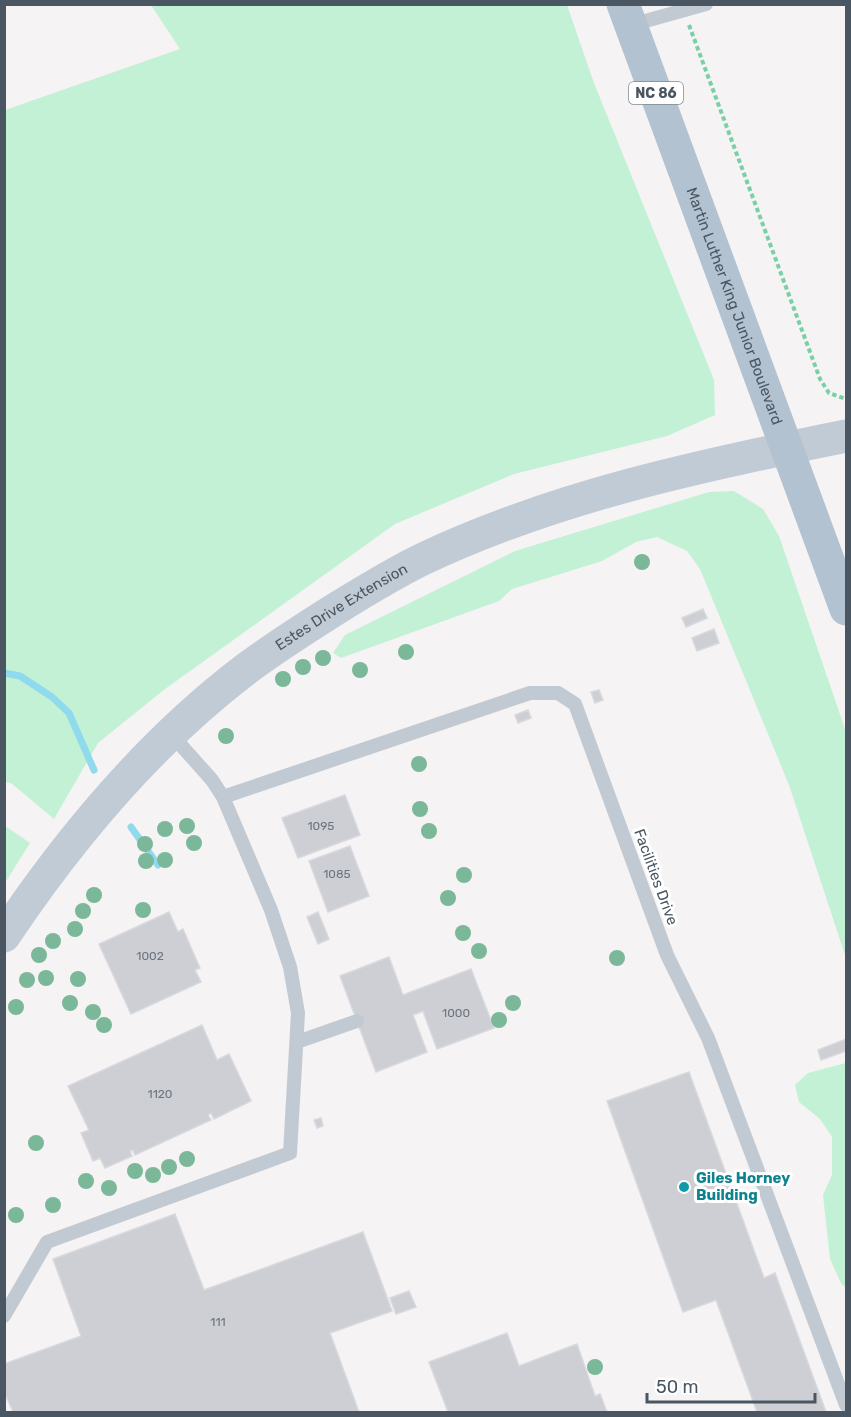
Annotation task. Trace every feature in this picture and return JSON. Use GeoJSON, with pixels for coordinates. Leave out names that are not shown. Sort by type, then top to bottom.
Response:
{"type":"FeatureCollection","features":[{"type":"Feature","properties":{"kind":"main road","name":"Martin Luther King Junior Boulevard"},"geometry":{"type":"LineString","coordinates":[[627,14],[846,609]]}},
{"type":"Feature","properties":{"kind":"main road","name":"Estes Drive Extension"},"geometry":{"type":"LineString","coordinates":[[4,936],[81,832],[146,757],[239,675],[273,650],[351,600],[421,560],[457,544],[578,500],[648,480],[846,436]]}},
{"type":"Feature","properties":{"kind":"lane"},"geometry":{"type":"LineString","coordinates":[[627,14],[683,10],[706,4]]}},
{"type":"Feature","properties":{"kind":"lane","name":"Facilities Drive"},"geometry":{"type":"LineString","coordinates":[[223,797],[530,693],[558,693],[575,704],[667,955],[708,1038],[846,1405]]}},
{"type":"Feature","properties":{"kind":"lane"},"geometry":{"type":"LineString","coordinates":[[4,1316],[47,1242],[290,1153],[298,1013],[290,967],[271,910],[223,797],[212,780],[171,734]]}},
{"type":"Feature","properties":{"kind":"lane"},"geometry":{"type":"LineString","coordinates":[[297,1042],[357,1022]]}},
{"type":"Feature","properties":{"kind":"path"},"geometry":{"type":"LineString","coordinates":[[683,10],[820,379],[829,393],[846,399]]}},
{"type":"Feature","properties":{"kind":"green space"},"geometry":{"type":"Polygon","coordinates":[[[151,5],[567,5],[594,83],[714,380],[715,415],[667,436],[514,474],[395,524],[165,689],[98,743],[54,819],[11,783],[5,782],[5,110],[180,49],[151,5]]]}},
{"type":"Feature","properties":{"kind":"green space"},"geometry":{"type":"Polygon","coordinates":[[[734,491],[763,509],[779,536],[846,732],[846,958],[789,785],[700,569],[687,551],[657,537],[636,542],[602,561],[512,589],[499,601],[341,658],[333,653],[345,635],[515,551],[709,492],[734,491]]]}},
{"type":"Feature","properties":{"kind":"green space"},"geometry":{"type":"Polygon","coordinates":[[[5,826],[30,843],[5,883],[5,826]]]}},
{"type":"Feature","properties":{"kind":"green space"},"geometry":{"type":"Polygon","coordinates":[[[846,1063],[846,1288],[841,1283],[830,1259],[823,1195],[832,1175],[832,1137],[820,1119],[799,1102],[795,1085],[808,1073],[846,1063]]]}},
{"type":"Feature","properties":{"kind":"building"},"geometry":{"type":"Polygon","coordinates":[[[703,609],[707,618],[686,627],[682,618],[703,609]]]}},
{"type":"Feature","properties":{"kind":"building"},"geometry":{"type":"Polygon","coordinates":[[[714,629],[719,643],[697,651],[692,638],[714,629]]]}},
{"type":"Feature","properties":{"kind":"building"},"geometry":{"type":"Polygon","coordinates":[[[599,690],[603,700],[595,703],[591,692],[599,690]]]}},
{"type":"Feature","properties":{"kind":"building"},"geometry":{"type":"Polygon","coordinates":[[[528,710],[531,718],[518,723],[515,715],[528,710]]]}},
{"type":"Feature","properties":{"kind":"building"},"geometry":{"type":"Polygon","coordinates":[[[345,795],[360,835],[298,858],[282,818],[345,795]]]}},
{"type":"Feature","properties":{"kind":"building"},"geometry":{"type":"Polygon","coordinates":[[[350,846],[369,896],[328,912],[309,861],[350,846]]]}},
{"type":"Feature","properties":{"kind":"building"},"geometry":{"type":"Polygon","coordinates":[[[169,912],[178,932],[183,929],[200,968],[195,970],[201,982],[131,1014],[99,944],[169,912]]]}},
{"type":"Feature","properties":{"kind":"building"},"geometry":{"type":"Polygon","coordinates":[[[318,912],[329,939],[318,944],[307,917],[318,912]]]}},
{"type":"Feature","properties":{"kind":"building"},"geometry":{"type":"Polygon","coordinates":[[[389,957],[403,995],[471,969],[494,1028],[437,1049],[423,1011],[413,1015],[427,1052],[376,1072],[340,976],[389,957]]]}},
{"type":"Feature","properties":{"kind":"building"},"geometry":{"type":"Polygon","coordinates":[[[202,1025],[217,1060],[229,1054],[251,1101],[214,1119],[211,1113],[208,1115],[211,1120],[135,1155],[133,1150],[130,1151],[132,1156],[105,1168],[100,1158],[93,1161],[81,1133],[89,1130],[68,1086],[202,1025]]]}},
{"type":"Feature","properties":{"kind":"building"},"geometry":{"type":"Polygon","coordinates":[[[846,1039],[846,1051],[821,1060],[818,1050],[846,1039]]]}},
{"type":"Feature","properties":{"kind":"building","name":"Giles Horney Building"},"geometry":{"type":"Polygon","coordinates":[[[689,1072],[764,1278],[775,1273],[826,1412],[757,1412],[716,1300],[683,1312],[607,1101],[689,1072]]]}},
{"type":"Feature","properties":{"kind":"building"},"geometry":{"type":"Polygon","coordinates":[[[321,1118],[323,1126],[317,1128],[314,1120],[321,1118]]]}},
{"type":"Feature","properties":{"kind":"building"},"geometry":{"type":"Polygon","coordinates":[[[175,1214],[204,1290],[363,1232],[392,1311],[330,1333],[359,1412],[13,1412],[4,1391],[4,1364],[81,1336],[53,1259],[175,1214]]]}},
{"type":"Feature","properties":{"kind":"building"},"geometry":{"type":"Polygon","coordinates":[[[409,1291],[416,1307],[396,1314],[390,1298],[409,1291]]]}},
{"type":"Feature","properties":{"kind":"building"},"geometry":{"type":"Polygon","coordinates":[[[507,1333],[519,1366],[577,1344],[595,1396],[600,1394],[607,1412],[448,1412],[429,1362],[507,1333]]]}},
{"type":"Feature","properties":{"kind":"waterway"},"geometry":{"type":"LineString","coordinates":[[4,673],[20,676],[52,697],[69,713],[94,770]]}},
{"type":"Feature","properties":{"kind":"waterway"},"geometry":{"type":"LineString","coordinates":[[131,827],[158,865]]}},
{"type":"Feature","properties":{"kind":"place","name":"Giles Horney Building"},"geometry":{"type":"Point","coordinates":[684,1187]}}]}
